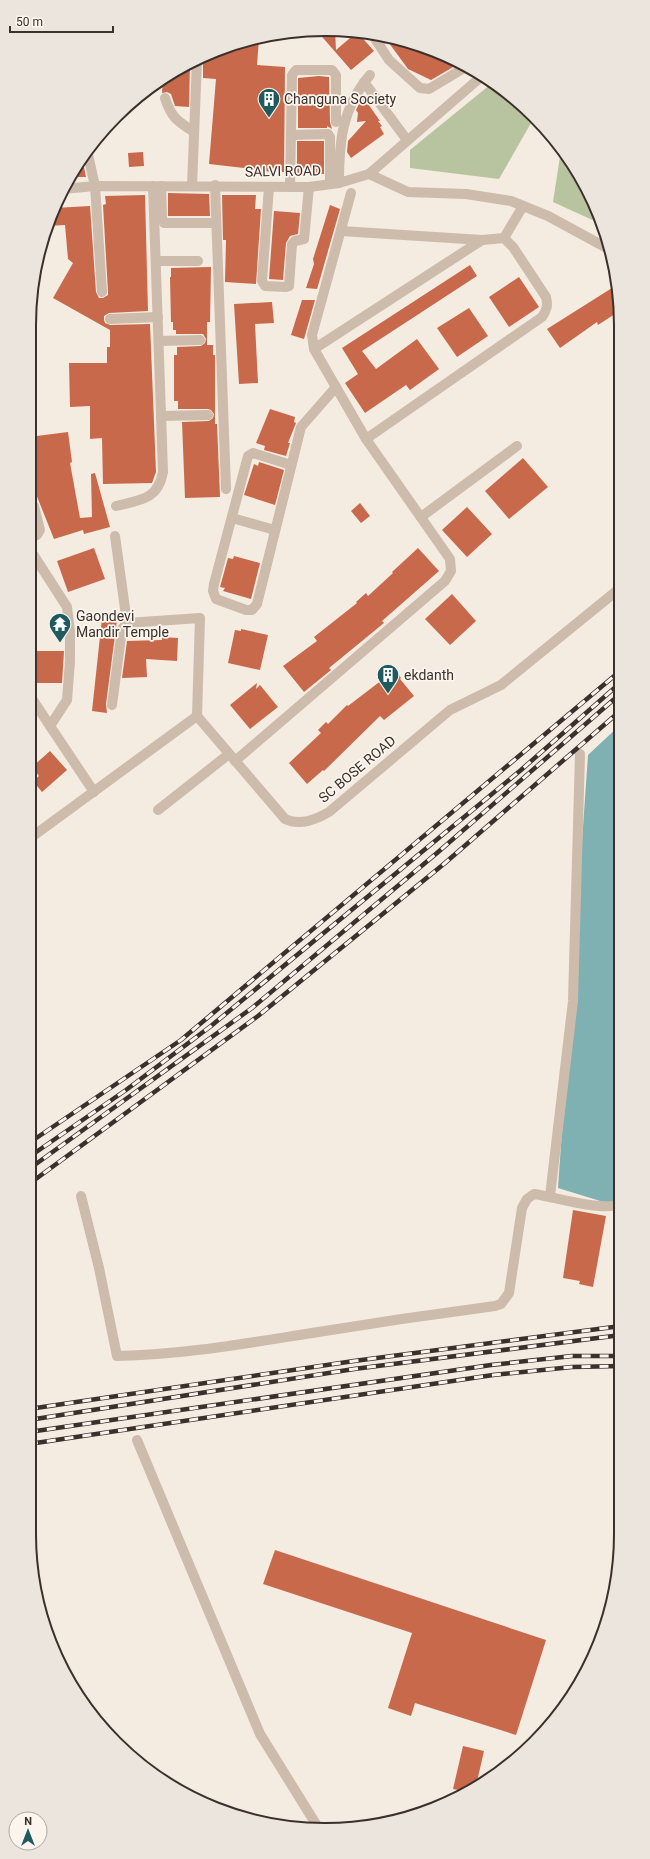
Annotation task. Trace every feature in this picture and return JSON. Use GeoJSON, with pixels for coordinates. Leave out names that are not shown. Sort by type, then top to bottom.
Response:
{"type":"FeatureCollection","features":[{"type":"Feature","properties":{"kind":"street"},"geometry":{"type":"LineString","coordinates":[[377,41],[389,60],[423,89],[429,89],[461,70]]}},
{"type":"Feature","properties":{"kind":"street"},"geometry":{"type":"LineString","coordinates":[[192,186],[196,67]]}},
{"type":"Feature","properties":{"kind":"street"},"geometry":{"type":"LineString","coordinates":[[290,187],[292,75],[296,70],[332,70],[336,76],[336,122]]}},
{"type":"Feature","properties":{"kind":"street"},"geometry":{"type":"LineString","coordinates":[[335,184],[345,119],[354,97],[367,78],[407,140]]}},
{"type":"Feature","properties":{"kind":"street"},"geometry":{"type":"LineString","coordinates":[[478,80],[369,174],[408,192],[466,194],[511,201],[548,216],[603,246]]}},
{"type":"Feature","properties":{"kind":"street"},"geometry":{"type":"LineString","coordinates":[[165,98],[169,112],[176,120],[194,132]]}},
{"type":"Feature","properties":{"kind":"street"},"geometry":{"type":"LineString","coordinates":[[291,135],[328,134],[330,137],[335,184]]}},
{"type":"Feature","properties":{"kind":"street"},"geometry":{"type":"LineString","coordinates":[[89,159],[95,186],[102,292]]}},
{"type":"Feature","properties":{"kind":"street","name":"SALVI ROAD"},"geometry":{"type":"LineString","coordinates":[[71,188],[95,186],[309,187],[335,184],[369,174]]}},
{"type":"Feature","properties":{"kind":"street"},"geometry":{"type":"LineString","coordinates":[[157,186],[164,223],[216,223]]}},
{"type":"Feature","properties":{"kind":"street"},"geometry":{"type":"LineString","coordinates":[[116,506],[148,498],[162,480],[163,472],[156,261],[157,186]]}},
{"type":"Feature","properties":{"kind":"street"},"geometry":{"type":"LineString","coordinates":[[215,186],[226,489]]}},
{"type":"Feature","properties":{"kind":"street"},"geometry":{"type":"LineString","coordinates":[[269,187],[262,281],[265,286],[286,287],[289,286],[292,244],[296,241],[304,239],[309,187]]}},
{"type":"Feature","properties":{"kind":"street"},"geometry":{"type":"LineString","coordinates":[[158,810],[232,758],[445,581],[451,571],[450,559],[366,439],[314,349],[312,335],[351,193]]}},
{"type":"Feature","properties":{"kind":"street"},"geometry":{"type":"LineString","coordinates":[[504,238],[523,206]]}},
{"type":"Feature","properties":{"kind":"street"},"geometry":{"type":"LineString","coordinates":[[340,231],[482,240],[504,238]]}},
{"type":"Feature","properties":{"kind":"street"},"geometry":{"type":"LineString","coordinates":[[366,439],[542,317],[546,310],[546,297],[513,247],[504,238]]}},
{"type":"Feature","properties":{"kind":"street"},"geometry":{"type":"LineString","coordinates":[[314,349],[482,240]]}},
{"type":"Feature","properties":{"kind":"street"},"geometry":{"type":"LineString","coordinates":[[156,261],[198,261]]}},
{"type":"Feature","properties":{"kind":"street"},"geometry":{"type":"LineString","coordinates":[[110,319],[158,317]]}},
{"type":"Feature","properties":{"kind":"street"},"geometry":{"type":"LineString","coordinates":[[159,341],[200,340]]}},
{"type":"Feature","properties":{"kind":"street"},"geometry":{"type":"LineString","coordinates":[[291,465],[250,453],[213,591],[216,598],[246,610],[252,610],[256,604],[301,427],[336,387]]}},
{"type":"Feature","properties":{"kind":"street"},"geometry":{"type":"LineString","coordinates":[[161,416],[208,415]]}},
{"type":"Feature","properties":{"kind":"street"},"geometry":{"type":"LineString","coordinates":[[421,517],[517,446]]}},
{"type":"Feature","properties":{"kind":"street"},"geometry":{"type":"LineString","coordinates":[[36,514],[40,530],[36,535]]}},
{"type":"Feature","properties":{"kind":"street"},"geometry":{"type":"LineString","coordinates":[[232,518],[275,530]]}},
{"type":"Feature","properties":{"kind":"street"},"geometry":{"type":"LineString","coordinates":[[116,536],[127,623]]}},
{"type":"Feature","properties":{"kind":"street"},"geometry":{"type":"LineString","coordinates":[[36,559],[67,607],[70,631],[70,668],[67,700],[50,726]]}},
{"type":"Feature","properties":{"kind":"street","name":"SC BOSE ROAD"},"geometry":{"type":"LineString","coordinates":[[197,716],[285,819],[294,823],[317,818],[329,812],[450,710],[501,685],[614,593]]}},
{"type":"Feature","properties":{"kind":"street"},"geometry":{"type":"LineString","coordinates":[[36,834],[197,716],[200,618],[127,623],[122,629],[112,705]]}},
{"type":"Feature","properties":{"kind":"street"},"geometry":{"type":"LineString","coordinates":[[36,705],[94,792]]}},
{"type":"Feature","properties":{"kind":"street"},"geometry":{"type":"LineString","coordinates":[[550,1196],[573,1001],[580,754]]}},
{"type":"Feature","properties":{"kind":"street"},"geometry":{"type":"LineString","coordinates":[[81,1196],[99,1268],[116,1356],[239,1345],[501,1304],[509,1293],[522,1208],[527,1199],[534,1194],[596,1205],[614,1207]]}},
{"type":"Feature","properties":{"kind":"street"},"geometry":{"type":"LineString","coordinates":[[137,1440],[260,1734],[316,1823]]}},
{"type":"Feature","properties":{"kind":"green space"},"geometry":{"type":"Polygon","coordinates":[[[488,86],[516,108],[531,123],[499,179],[410,168],[410,150],[488,86]]]}},
{"type":"Feature","properties":{"kind":"green space"},"geometry":{"type":"Polygon","coordinates":[[[560,157],[584,197],[595,221],[553,202],[560,157]]]}},
{"type":"Feature","properties":{"kind":"water"},"geometry":{"type":"Polygon","coordinates":[[[614,731],[614,1202],[610,1204],[558,1188],[588,755],[614,731]]]}},
{"type":"Feature","properties":{"kind":"building"},"geometry":{"type":"Polygon","coordinates":[[[322,36],[335,37],[336,50],[351,37],[362,38],[374,51],[351,70],[322,36]]]}},
{"type":"Feature","properties":{"kind":"building"},"geometry":{"type":"Polygon","coordinates":[[[259,44],[257,65],[285,67],[284,172],[253,171],[253,169],[209,164],[216,79],[203,78],[203,63],[232,51],[259,44]]]}},
{"type":"Feature","properties":{"kind":"building"},"geometry":{"type":"Polygon","coordinates":[[[390,44],[418,51],[454,67],[431,80],[408,69],[390,44]]]}},
{"type":"Feature","properties":{"kind":"building"},"geometry":{"type":"Polygon","coordinates":[[[190,70],[189,107],[175,106],[171,94],[167,92],[162,93],[162,86],[190,70]]]}},
{"type":"Feature","properties":{"kind":"building"},"geometry":{"type":"Polygon","coordinates":[[[319,76],[329,77],[330,122],[332,129],[327,126],[327,128],[298,128],[298,78],[319,76]]]}},
{"type":"Feature","properties":{"kind":"building"},"geometry":{"type":"Polygon","coordinates":[[[364,98],[380,121],[378,121],[382,126],[380,127],[384,134],[351,158],[347,152],[348,141],[366,121],[357,122],[358,113],[356,110],[364,98]]]}},
{"type":"Feature","properties":{"kind":"building"},"geometry":{"type":"Polygon","coordinates":[[[297,141],[324,141],[324,174],[297,174],[297,141]]]}},
{"type":"Feature","properties":{"kind":"building"},"geometry":{"type":"Polygon","coordinates":[[[143,152],[144,166],[129,167],[128,153],[143,152]]]}},
{"type":"Feature","properties":{"kind":"building"},"geometry":{"type":"Polygon","coordinates":[[[84,166],[86,177],[77,177],[84,166]]]}},
{"type":"Feature","properties":{"kind":"building"},"geometry":{"type":"Polygon","coordinates":[[[168,193],[209,194],[210,216],[168,216],[168,193]]]}},
{"type":"Feature","properties":{"kind":"building"},"geometry":{"type":"Polygon","coordinates":[[[145,195],[148,311],[109,313],[104,316],[104,320],[105,323],[110,325],[150,324],[156,472],[152,483],[103,484],[102,438],[90,439],[90,406],[70,407],[69,363],[107,363],[107,347],[110,347],[110,330],[53,298],[73,263],[68,259],[65,225],[53,226],[61,208],[90,206],[96,292],[99,298],[103,298],[108,295],[103,205],[106,204],[105,196],[145,195]]]}},
{"type":"Feature","properties":{"kind":"building"},"geometry":{"type":"Polygon","coordinates":[[[222,195],[256,195],[255,209],[261,209],[256,284],[225,282],[226,240],[223,240],[222,195]]]}},
{"type":"Feature","properties":{"kind":"building"},"geometry":{"type":"Polygon","coordinates":[[[330,205],[340,209],[322,272],[317,289],[306,288],[314,264],[313,259],[330,205]]]}},
{"type":"Feature","properties":{"kind":"building"},"geometry":{"type":"Polygon","coordinates":[[[274,211],[300,213],[298,234],[290,236],[286,243],[283,280],[269,279],[274,211]]]}},
{"type":"Feature","properties":{"kind":"building"},"geometry":{"type":"Polygon","coordinates":[[[470,265],[477,276],[362,351],[376,369],[417,339],[439,369],[410,390],[406,385],[365,413],[345,383],[358,374],[342,348],[470,265]]]}},
{"type":"Feature","properties":{"kind":"building"},"geometry":{"type":"Polygon","coordinates":[[[211,267],[210,322],[207,322],[207,345],[213,345],[213,355],[215,355],[215,424],[217,424],[220,497],[185,498],[182,422],[209,421],[213,418],[214,414],[208,409],[178,409],[178,401],[174,401],[174,355],[177,355],[177,347],[201,346],[205,343],[206,339],[203,334],[176,334],[176,330],[173,330],[173,322],[171,322],[171,268],[211,267]]]}},
{"type":"Feature","properties":{"kind":"building"},"geometry":{"type":"Polygon","coordinates":[[[519,277],[539,307],[509,327],[489,297],[519,277]]]}},
{"type":"Feature","properties":{"kind":"building"},"geometry":{"type":"Polygon","coordinates":[[[612,288],[613,315],[598,325],[597,322],[560,348],[547,329],[612,288]]]}},
{"type":"Feature","properties":{"kind":"building"},"geometry":{"type":"Polygon","coordinates":[[[302,300],[315,300],[304,339],[291,335],[302,300]]]}},
{"type":"Feature","properties":{"kind":"building"},"geometry":{"type":"Polygon","coordinates":[[[272,302],[274,323],[255,324],[258,383],[239,384],[234,304],[272,302]]]}},
{"type":"Feature","properties":{"kind":"building"},"geometry":{"type":"Polygon","coordinates":[[[469,308],[488,336],[457,357],[437,328],[469,308]]]}},
{"type":"Feature","properties":{"kind":"building"},"geometry":{"type":"Polygon","coordinates":[[[270,409],[295,417],[294,422],[296,423],[288,443],[290,443],[286,456],[264,450],[265,446],[256,443],[270,409]]]}},
{"type":"Feature","properties":{"kind":"building"},"geometry":{"type":"Polygon","coordinates":[[[68,432],[72,462],[70,463],[80,518],[92,517],[91,474],[95,473],[110,527],[84,534],[83,530],[54,539],[36,494],[36,436],[68,432]]]}},
{"type":"Feature","properties":{"kind":"building"},"geometry":{"type":"Polygon","coordinates":[[[523,458],[548,487],[509,519],[485,491],[523,458]]]}},
{"type":"Feature","properties":{"kind":"building"},"geometry":{"type":"Polygon","coordinates":[[[259,462],[284,470],[275,505],[244,495],[254,464],[258,466],[259,462]]]}},
{"type":"Feature","properties":{"kind":"building"},"geometry":{"type":"Polygon","coordinates":[[[360,503],[370,516],[361,523],[351,511],[360,503]]]}},
{"type":"Feature","properties":{"kind":"building"},"geometry":{"type":"Polygon","coordinates":[[[467,507],[492,534],[467,557],[442,530],[467,507]]]}},
{"type":"Feature","properties":{"kind":"building"},"geometry":{"type":"Polygon","coordinates":[[[94,548],[105,579],[68,592],[57,561],[94,548]]]}},
{"type":"Feature","properties":{"kind":"building"},"geometry":{"type":"Polygon","coordinates":[[[418,548],[439,571],[382,621],[384,623],[329,668],[331,670],[304,692],[283,666],[317,641],[314,637],[357,603],[356,602],[366,593],[368,596],[418,548]]]}},
{"type":"Feature","properties":{"kind":"building"},"geometry":{"type":"Polygon","coordinates":[[[234,556],[260,563],[251,599],[223,591],[225,588],[220,587],[228,558],[233,559],[234,556]]]}},
{"type":"Feature","properties":{"kind":"building"},"geometry":{"type":"Polygon","coordinates":[[[452,594],[476,621],[450,645],[425,619],[452,594]]]}},
{"type":"Feature","properties":{"kind":"building"},"geometry":{"type":"Polygon","coordinates":[[[102,618],[117,620],[106,704],[107,713],[92,711],[102,618]]]}},
{"type":"Feature","properties":{"kind":"building"},"geometry":{"type":"Polygon","coordinates":[[[241,629],[268,635],[260,670],[228,663],[235,630],[241,631],[241,629]]]}},
{"type":"Feature","properties":{"kind":"building"},"geometry":{"type":"Polygon","coordinates":[[[162,637],[178,638],[177,661],[146,659],[147,677],[122,678],[127,641],[162,640],[162,637]]]}},
{"type":"Feature","properties":{"kind":"building"},"geometry":{"type":"Polygon","coordinates":[[[36,651],[64,651],[62,683],[36,683],[36,651]]]}},
{"type":"Feature","properties":{"kind":"building"},"geometry":{"type":"Polygon","coordinates":[[[395,670],[401,678],[400,679],[414,696],[384,720],[380,716],[324,771],[323,770],[307,784],[289,763],[321,733],[318,730],[326,722],[328,724],[347,705],[348,706],[395,670]]]}},
{"type":"Feature","properties":{"kind":"building"},"geometry":{"type":"Polygon","coordinates":[[[257,683],[256,689],[260,685],[278,707],[250,729],[230,705],[257,683]]]}},
{"type":"Feature","properties":{"kind":"building"},"geometry":{"type":"Polygon","coordinates":[[[50,751],[67,770],[42,792],[36,785],[36,778],[39,776],[36,772],[36,763],[50,751]]]}},
{"type":"Feature","properties":{"kind":"building"},"geometry":{"type":"Polygon","coordinates":[[[573,1210],[606,1216],[593,1287],[579,1284],[580,1281],[563,1278],[573,1210]]]}},
{"type":"Feature","properties":{"kind":"building"},"geometry":{"type":"Polygon","coordinates":[[[275,1550],[546,1640],[516,1735],[415,1703],[411,1716],[388,1708],[412,1633],[263,1584],[275,1550]]]}},
{"type":"Feature","properties":{"kind":"building"},"geometry":{"type":"Polygon","coordinates":[[[463,1746],[484,1751],[478,1779],[459,1790],[453,1789],[463,1746]]]}},
{"type":"Feature","properties":{"kind":"railway"},"geometry":{"type":"LineString","coordinates":[[36,1138],[181,1040],[614,676]]}},
{"type":"Feature","properties":{"kind":"railway"},"geometry":{"type":"LineString","coordinates":[[36,1152],[126,1090],[211,1026],[521,770],[614,688]]}},
{"type":"Feature","properties":{"kind":"railway"},"geometry":{"type":"LineString","coordinates":[[36,1164],[252,1008],[437,853],[614,699]]}},
{"type":"Feature","properties":{"kind":"railway"},"geometry":{"type":"LineString","coordinates":[[36,1179],[258,1016],[445,863],[614,716]]}},
{"type":"Feature","properties":{"kind":"railway"},"geometry":{"type":"LineString","coordinates":[[36,1408],[354,1361],[614,1327]]}},
{"type":"Feature","properties":{"kind":"railway"},"geometry":{"type":"LineString","coordinates":[[36,1419],[354,1369],[614,1336]]}},
{"type":"Feature","properties":{"kind":"railway"},"geometry":{"type":"LineString","coordinates":[[36,1431],[491,1365],[572,1356],[614,1356]]}},
{"type":"Feature","properties":{"kind":"railway"},"geometry":{"type":"LineString","coordinates":[[36,1443],[493,1375],[572,1367],[614,1366]]}},
{"type":"Feature","properties":{"kind":"place","name":"Changuna Society"},"geometry":{"type":"Point","coordinates":[269,118]}},
{"type":"Feature","properties":{"kind":"place","name":"Gaondevi Mandir Temple"},"geometry":{"type":"Point","coordinates":[60,644]}},
{"type":"Feature","properties":{"kind":"place","name":"ekdanth"},"geometry":{"type":"Point","coordinates":[388,694]}}]}
